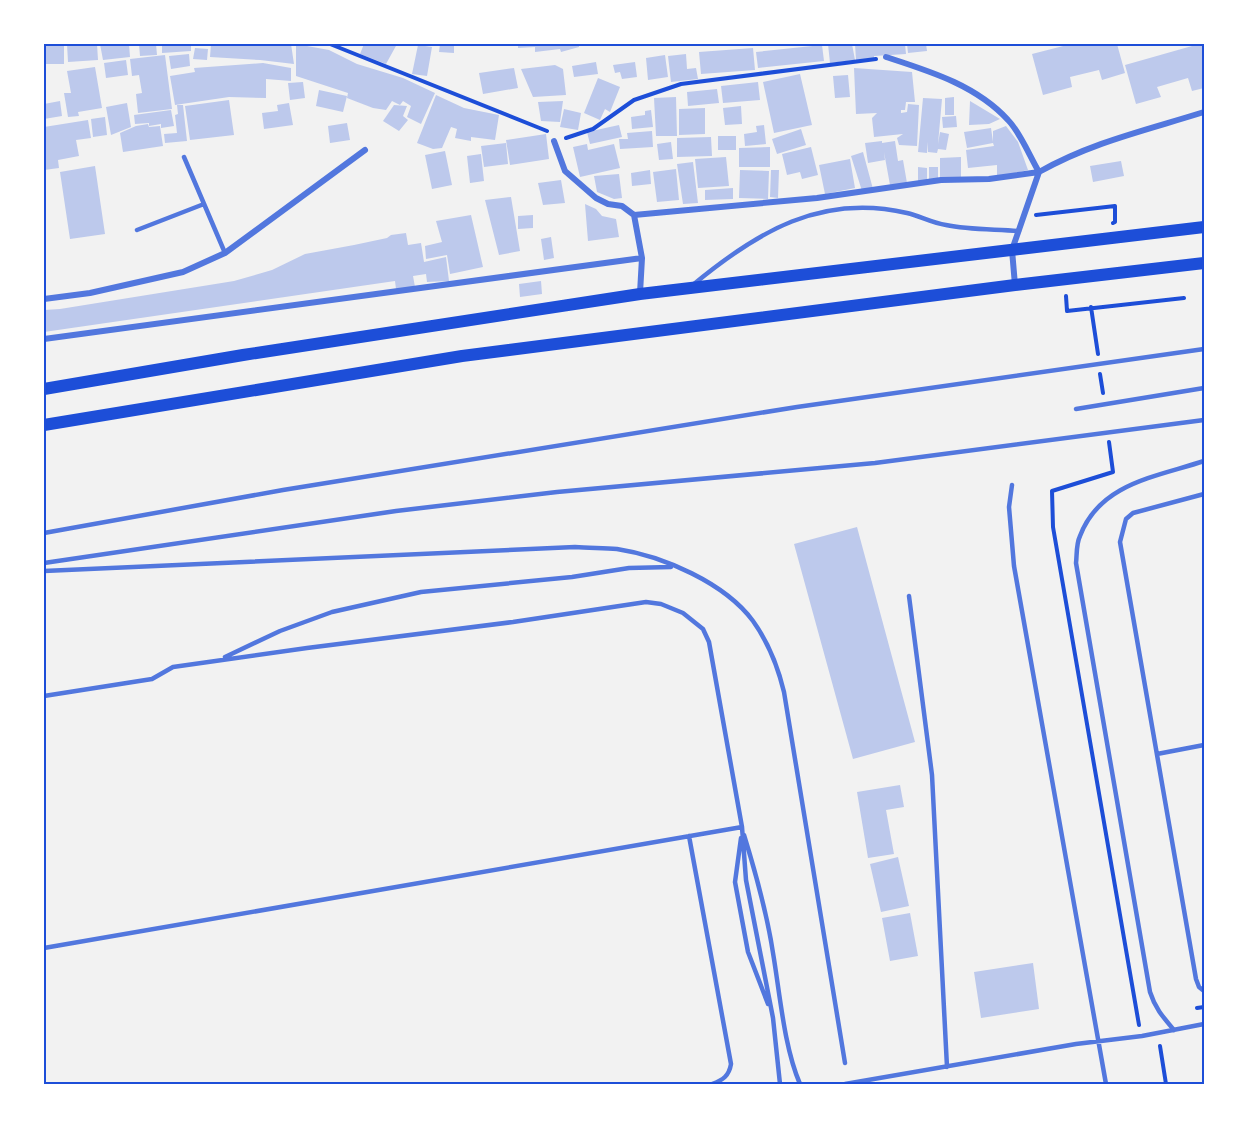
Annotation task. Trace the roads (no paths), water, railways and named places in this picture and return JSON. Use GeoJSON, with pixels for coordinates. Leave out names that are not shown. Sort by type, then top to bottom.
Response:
{"type":"FeatureCollection","features":[{"type":"Feature","properties":{"kind":"main road"},"geometry":{"type":"LineString","coordinates":[[44,389],[243,355],[640,294],[1204,227]]}},
{"type":"Feature","properties":{"kind":"main road"},"geometry":{"type":"LineString","coordinates":[[44,425],[462,357],[1015,285],[1204,263]]}},
{"type":"Feature","properties":{"kind":"street"},"geometry":{"type":"LineString","coordinates":[[886,57],[931,71],[974,92],[1009,120],[1039,172],[1012,250],[1015,285]]}},
{"type":"Feature","properties":{"kind":"street"},"geometry":{"type":"LineString","coordinates":[[554,141],[566,171],[596,198],[608,204],[622,206],[634,215],[817,198],[941,180],[989,178],[1039,172],[1068,155],[1204,112]]}},
{"type":"Feature","properties":{"kind":"street"},"geometry":{"type":"LineString","coordinates":[[44,299],[90,293],[183,272],[225,253],[365,150]]}},
{"type":"Feature","properties":{"kind":"street"},"geometry":{"type":"LineString","coordinates":[[634,215],[642,258],[640,294]]}},
{"type":"Feature","properties":{"kind":"street"},"geometry":{"type":"LineString","coordinates":[[44,339],[642,258]]}},
{"type":"Feature","properties":{"kind":"lane"},"geometry":{"type":"LineString","coordinates":[[184,157],[225,253]]}},
{"type":"Feature","properties":{"kind":"lane"},"geometry":{"type":"LineString","coordinates":[[137,230],[204,204]]}},
{"type":"Feature","properties":{"kind":"lane"},"geometry":{"type":"LineString","coordinates":[[689,288],[729,254],[784,223],[827,211],[845,208],[906,212],[945,225],[1019,231]]}},
{"type":"Feature","properties":{"kind":"lane"},"geometry":{"type":"LineString","coordinates":[[44,533],[283,490],[797,407],[1204,349]]}},
{"type":"Feature","properties":{"kind":"lane"},"geometry":{"type":"LineString","coordinates":[[1076,409],[1204,388]]}},
{"type":"Feature","properties":{"kind":"lane"},"geometry":{"type":"LineString","coordinates":[[44,564],[396,511],[557,492],[875,463],[1204,420]]}},
{"type":"Feature","properties":{"kind":"lane"},"geometry":{"type":"LineString","coordinates":[[1174,1030],[1154,1006],[1150,992],[1076,563],[1078,538],[1088,519],[1110,495],[1131,484],[1204,462]]}},
{"type":"Feature","properties":{"kind":"lane"},"geometry":{"type":"LineString","coordinates":[[1012,485],[1009,507],[1014,566],[1106,1084]]}},
{"type":"Feature","properties":{"kind":"lane"},"geometry":{"type":"LineString","coordinates":[[1204,494],[1133,513],[1126,519],[1120,542],[1196,979],[1198,987],[1204,991]]}},
{"type":"Feature","properties":{"kind":"lane"},"geometry":{"type":"LineString","coordinates":[[44,571],[575,547],[617,549],[677,567],[705,581],[731,598],[753,621],[778,668],[784,692],[845,1063]]}},
{"type":"Feature","properties":{"kind":"lane"},"geometry":{"type":"LineString","coordinates":[[219,660],[280,631],[332,612],[421,592],[572,577],[629,568],[677,567]]}},
{"type":"Feature","properties":{"kind":"lane"},"geometry":{"type":"LineString","coordinates":[[909,596],[932,775],[947,1067]]}},
{"type":"Feature","properties":{"kind":"lane"},"geometry":{"type":"LineString","coordinates":[[44,696],[152,679],[173,667],[646,602],[662,604],[683,613],[703,629],[709,642],[742,827],[771,939],[789,1050],[800,1084]]}},
{"type":"Feature","properties":{"kind":"lane"},"geometry":{"type":"LineString","coordinates":[[1157,754],[1204,746]]}},
{"type":"Feature","properties":{"kind":"lane"},"geometry":{"type":"LineString","coordinates":[[44,948],[742,827]]}},
{"type":"Feature","properties":{"kind":"lane"},"geometry":{"type":"LineString","coordinates":[[742,827],[746,880],[773,1018],[780,1084]]}},
{"type":"Feature","properties":{"kind":"lane"},"geometry":{"type":"LineString","coordinates":[[742,827],[735,882],[748,952],[773,1018]]}},
{"type":"Feature","properties":{"kind":"lane"},"geometry":{"type":"LineString","coordinates":[[689,836],[731,1064],[725,1078],[712,1084]]}},
{"type":"Feature","properties":{"kind":"lane"},"geometry":{"type":"LineString","coordinates":[[845,1084],[1204,1024]]}}]}
